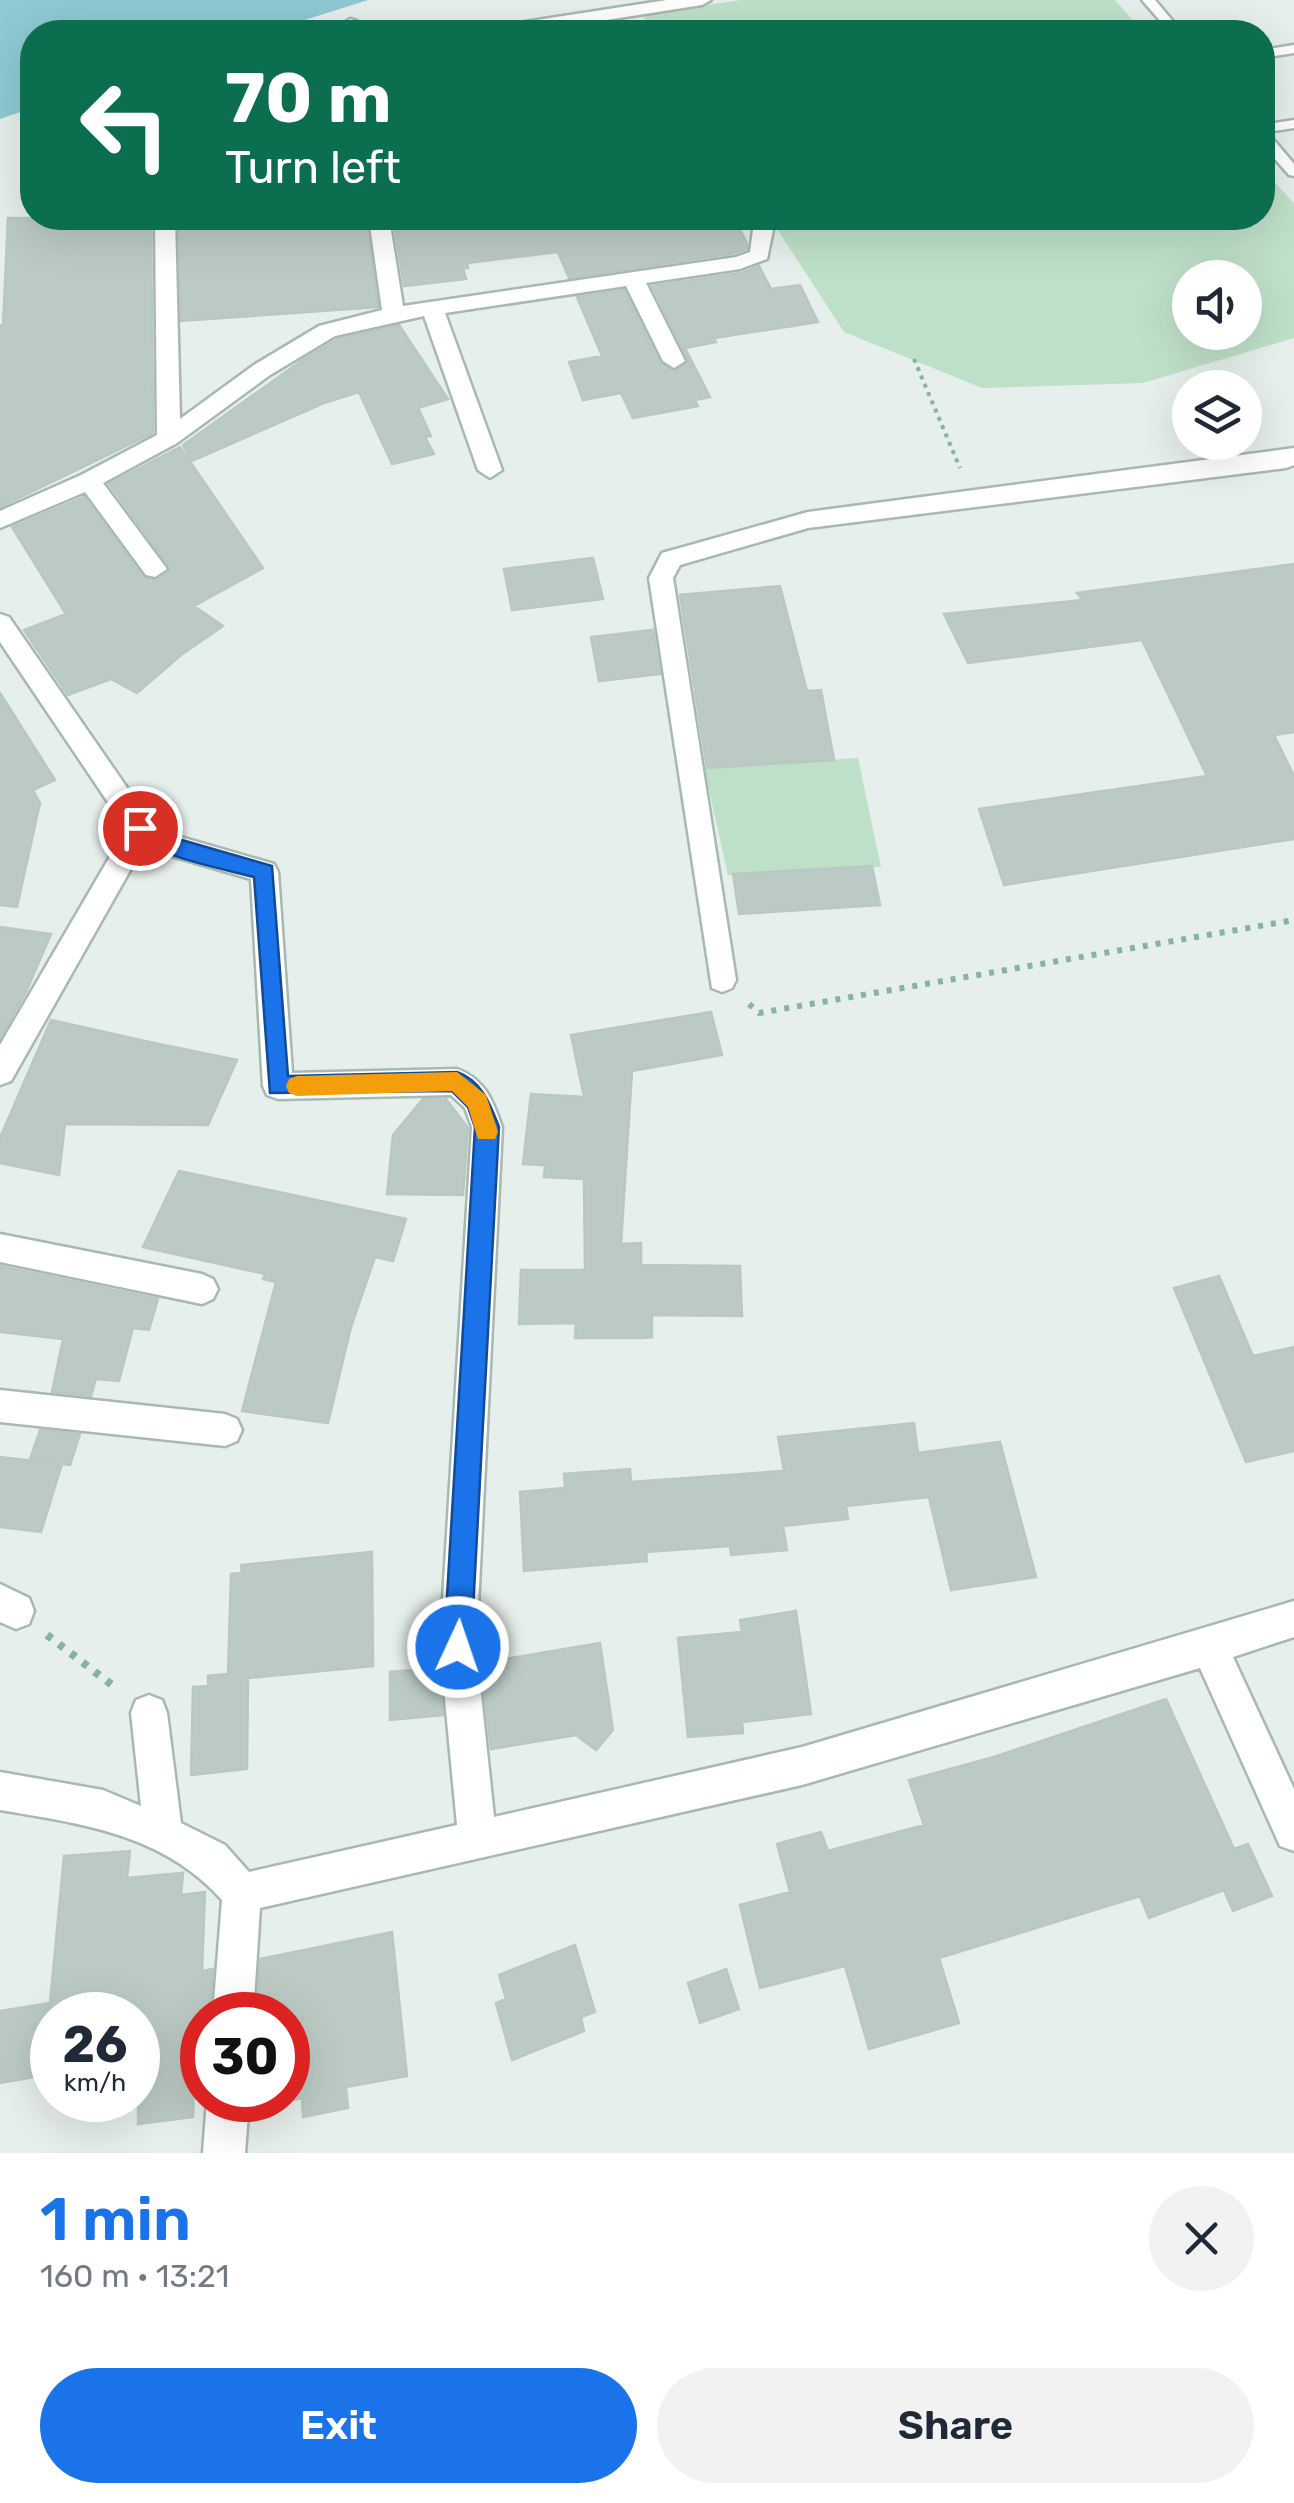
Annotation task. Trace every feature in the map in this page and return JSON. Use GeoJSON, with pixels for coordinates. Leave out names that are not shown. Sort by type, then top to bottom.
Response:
{"type":"FeatureCollection","features":[{"type":"Feature","properties":{"kind":"street"},"geometry":{"type":"LineString","coordinates":[[556,20],[624,6],[702,0]]}},
{"type":"Feature","properties":{"kind":"street"},"geometry":{"type":"LineString","coordinates":[[165,230],[169,438]]}},
{"type":"Feature","properties":{"kind":"street"},"geometry":{"type":"LineString","coordinates":[[382,230],[393,314]]}},
{"type":"Feature","properties":{"kind":"street"},"geometry":{"type":"LineString","coordinates":[[0,519],[88,481],[169,438],[262,370],[327,332],[393,314],[700,272],[760,255],[763,230]]}},
{"type":"Feature","properties":{"kind":"street"},"geometry":{"type":"LineString","coordinates":[[633,279],[674,361]]}},
{"type":"Feature","properties":{"kind":"street"},"geometry":{"type":"LineString","coordinates":[[432,308],[490,470]]}},
{"type":"Feature","properties":{"kind":"street"},"geometry":{"type":"LineString","coordinates":[[722,980],[661,578],[671,560],[808,520],[1294,456]]}},
{"type":"Feature","properties":{"kind":"street"},"geometry":{"type":"LineString","coordinates":[[88,481],[156,569]]}},
{"type":"Feature","properties":{"kind":"street"},"geometry":{"type":"LineString","coordinates":[[0,624],[140,828],[168,844],[264,872],[278,1086],[457,1082],[478,1102],[487,1127],[458,1647],[477,1837]]}},
{"type":"Feature","properties":{"kind":"street"},"geometry":{"type":"LineString","coordinates":[[0,1072],[140,828]]}},
{"type":"Feature","properties":{"kind":"street"},"geometry":{"type":"LineString","coordinates":[[0,1248],[202,1289]]}},
{"type":"Feature","properties":{"kind":"street"},"geometry":{"type":"LineString","coordinates":[[0,1406],[225,1430]]}},
{"type":"Feature","properties":{"kind":"street"},"geometry":{"type":"LineString","coordinates":[[242,1892],[802,1766],[1210,1648],[1294,1618]]}},
{"type":"Feature","properties":{"kind":"street"},"geometry":{"type":"LineString","coordinates":[[1210,1648],[1294,1832]]}},
{"type":"Feature","properties":{"kind":"street"},"geometry":{"type":"LineString","coordinates":[[149,1713],[163,1834]]}},
{"type":"Feature","properties":{"kind":"street"},"geometry":{"type":"LineString","coordinates":[[0,1791],[103,1809],[212,1860],[242,1892],[235,1992]]}},
{"type":"Feature","properties":{"kind":"street"},"geometry":{"type":"LineString","coordinates":[[224,2153],[226,2122]]}},
{"type":"Feature","properties":{"kind":"lane"},"geometry":{"type":"LineString","coordinates":[[1148,0],[1166,20]]}},
{"type":"Feature","properties":{"kind":"lane"},"geometry":{"type":"LineString","coordinates":[[1275,148],[1294,172]]}},
{"type":"Feature","properties":{"kind":"path"},"geometry":{"type":"LineString","coordinates":[[914,359],[972,496]]}},
{"type":"Feature","properties":{"kind":"path"},"geometry":{"type":"LineString","coordinates":[[722,980],[759,1013],[1294,920]]}},
{"type":"Feature","properties":{"kind":"path"},"geometry":{"type":"LineString","coordinates":[[8,1606],[149,1713]]}},
{"type":"Feature","properties":{"kind":"green space"},"geometry":{"type":"Polygon","coordinates":[[[741,0],[1115,0],[1132,20],[645,20],[651,13],[741,0]]]}},
{"type":"Feature","properties":{"kind":"green space"},"geometry":{"type":"Polygon","coordinates":[[[1275,182],[1294,204],[1294,338],[1262,348],[1262,260],[1172,260],[1172,350],[1254,350],[1187,370],[1172,370],[1172,374],[1143,383],[982,388],[844,332],[778,230],[1275,230],[1275,182]]]}},
{"type":"Feature","properties":{"kind":"green space"},"geometry":{"type":"Polygon","coordinates":[[[858,758],[881,867],[728,875],[704,768],[858,758]]]}},
{"type":"Feature","properties":{"kind":"water"},"geometry":{"type":"Polygon","coordinates":[[[0,0],[368,0],[305,20],[20,20],[20,112],[0,119],[0,0]]]}},
{"type":"Feature","properties":{"kind":"building"},"geometry":{"type":"Polygon","coordinates":[[[8,218],[20,218],[20,230],[151,230],[153,433],[0,507],[8,218]]]}},
{"type":"Feature","properties":{"kind":"building"},"geometry":{"type":"Polygon","coordinates":[[[179,230],[368,230],[378,307],[181,321],[179,230]]]}},
{"type":"Feature","properties":{"kind":"building"},"geometry":{"type":"Polygon","coordinates":[[[395,230],[740,230],[747,243],[747,249],[735,253],[569,278],[558,252],[467,263],[468,268],[463,268],[466,279],[404,286],[395,230]]]}},
{"type":"Feature","properties":{"kind":"building"},"geometry":{"type":"Polygon","coordinates":[[[759,266],[771,289],[800,285],[818,322],[714,338],[716,342],[685,348],[710,397],[695,400],[698,406],[633,418],[621,393],[583,400],[569,362],[602,356],[577,297],[624,290],[660,363],[676,371],[688,359],[652,286],[741,273],[759,266]]]}},
{"type":"Feature","properties":{"kind":"building"},"geometry":{"type":"Polygon","coordinates":[[[399,325],[448,399],[418,408],[431,436],[425,437],[434,454],[392,464],[359,392],[324,403],[192,461],[183,445],[301,361],[338,339],[399,325]]]}},
{"type":"Feature","properties":{"kind":"building"},"geometry":{"type":"Polygon","coordinates":[[[180,447],[263,568],[194,606],[223,626],[137,693],[111,679],[68,695],[24,630],[66,614],[12,527],[84,497],[143,577],[157,580],[170,567],[109,484],[180,447]]]}},
{"type":"Feature","properties":{"kind":"building"},"geometry":{"type":"Polygon","coordinates":[[[593,558],[603,599],[512,610],[504,569],[593,558]]]}},
{"type":"Feature","properties":{"kind":"building"},"geometry":{"type":"Polygon","coordinates":[[[1294,564],[1294,732],[1274,735],[1294,776],[1294,839],[1004,885],[979,809],[1207,776],[1142,640],[968,663],[944,614],[1083,600],[1077,593],[1294,564]]]}},
{"type":"Feature","properties":{"kind":"building"},"geometry":{"type":"Polygon","coordinates":[[[780,586],[807,691],[821,690],[834,760],[707,768],[680,595],[780,586]]]}},
{"type":"Feature","properties":{"kind":"building"},"geometry":{"type":"Polygon","coordinates":[[[653,630],[660,674],[599,681],[591,637],[653,630]]]}},
{"type":"Feature","properties":{"kind":"building"},"geometry":{"type":"Polygon","coordinates":[[[0,693],[55,780],[33,790],[40,803],[17,907],[0,905],[0,693]]]}},
{"type":"Feature","properties":{"kind":"building"},"geometry":{"type":"Polygon","coordinates":[[[872,866],[880,905],[739,914],[733,874],[872,866]]]}},
{"type":"Feature","properties":{"kind":"building"},"geometry":{"type":"Polygon","coordinates":[[[0,927],[51,934],[26,992],[0,1038],[0,927]]]}},
{"type":"Feature","properties":{"kind":"building"},"geometry":{"type":"Polygon","coordinates":[[[711,1012],[722,1055],[632,1071],[621,1244],[641,1243],[641,1265],[740,1266],[742,1316],[652,1315],[652,1337],[642,1338],[575,1338],[576,1323],[519,1324],[521,1270],[585,1270],[584,1179],[544,1177],[545,1165],[523,1164],[531,1094],[584,1097],[571,1035],[711,1012]]]}},
{"type":"Feature","properties":{"kind":"building"},"geometry":{"type":"Polygon","coordinates":[[[51,1020],[237,1060],[208,1125],[65,1124],[59,1175],[0,1163],[0,1138],[51,1020]]]}},
{"type":"Feature","properties":{"kind":"building"},"geometry":{"type":"Polygon","coordinates":[[[423,1099],[446,1099],[468,1128],[463,1195],[387,1194],[393,1135],[423,1099]]]}},
{"type":"Feature","properties":{"kind":"building"},"geometry":{"type":"Polygon","coordinates":[[[179,1171],[406,1219],[393,1261],[375,1257],[351,1327],[328,1423],[242,1411],[276,1282],[263,1279],[265,1274],[143,1247],[179,1171]]]}},
{"type":"Feature","properties":{"kind":"building"},"geometry":{"type":"Polygon","coordinates":[[[0,1266],[158,1299],[149,1330],[133,1328],[119,1381],[96,1379],[91,1396],[52,1392],[63,1339],[0,1332],[0,1266]]]}},
{"type":"Feature","properties":{"kind":"building"},"geometry":{"type":"Polygon","coordinates":[[[1219,1276],[1253,1356],[1294,1347],[1294,1451],[1246,1462],[1174,1288],[1219,1276]]]}},
{"type":"Feature","properties":{"kind":"building"},"geometry":{"type":"Polygon","coordinates":[[[914,1423],[918,1453],[1000,1442],[1036,1577],[951,1590],[929,1497],[846,1506],[848,1519],[783,1526],[787,1550],[731,1555],[730,1546],[646,1552],[647,1561],[524,1571],[520,1492],[565,1488],[564,1474],[630,1469],[631,1482],[784,1471],[778,1437],[914,1423]]]}},
{"type":"Feature","properties":{"kind":"building"},"geometry":{"type":"Polygon","coordinates":[[[40,1430],[80,1434],[70,1465],[62,1464],[41,1532],[0,1527],[0,1457],[59,1464],[30,1459],[40,1430]]]}},
{"type":"Feature","properties":{"kind":"building"},"geometry":{"type":"Polygon","coordinates":[[[372,1552],[373,1666],[248,1678],[247,1769],[191,1775],[193,1687],[208,1686],[208,1676],[228,1674],[231,1574],[242,1573],[241,1565],[372,1552]]]}},
{"type":"Feature","properties":{"kind":"building"},"geometry":{"type":"Polygon","coordinates":[[[796,1611],[811,1714],[742,1722],[743,1733],[688,1737],[678,1638],[742,1632],[740,1620],[796,1611]]]}},
{"type":"Feature","properties":{"kind":"building"},"geometry":{"type":"Polygon","coordinates":[[[600,1643],[613,1730],[596,1750],[576,1735],[491,1749],[481,1663],[600,1643]]]}},
{"type":"Feature","properties":{"kind":"building"},"geometry":{"type":"Polygon","coordinates":[[[438,1668],[443,1715],[390,1720],[390,1672],[438,1668]]]}},
{"type":"Feature","properties":{"kind":"building"},"geometry":{"type":"Polygon","coordinates":[[[1166,1699],[1234,1849],[1248,1844],[1272,1896],[1233,1911],[1224,1890],[1149,1918],[1140,1896],[939,1958],[959,2023],[869,2049],[845,1966],[760,1988],[740,1905],[790,1892],[777,1844],[821,1832],[828,1851],[924,1825],[909,1780],[994,1757],[1166,1699]]]}},
{"type":"Feature","properties":{"kind":"building"},"geometry":{"type":"Polygon","coordinates":[[[130,1851],[127,1878],[183,1873],[181,1895],[205,1892],[202,1971],[213,1969],[211,1992],[180,1992],[180,2119],[160,2121],[160,1992],[51,1992],[64,1856],[130,1851]]]}},
{"type":"Feature","properties":{"kind":"building"},"geometry":{"type":"Polygon","coordinates":[[[392,1932],[407,2076],[346,2087],[348,2108],[310,2116],[310,1992],[258,1992],[260,1959],[392,1932]]]}},
{"type":"Feature","properties":{"kind":"building"},"geometry":{"type":"Polygon","coordinates":[[[575,1945],[595,2012],[581,2017],[584,2031],[512,2060],[496,2003],[506,1999],[499,1975],[575,1945]]]}},
{"type":"Feature","properties":{"kind":"building"},"geometry":{"type":"Polygon","coordinates":[[[726,1969],[739,2009],[700,2023],[688,1983],[726,1969]]]}},
{"type":"Feature","properties":{"kind":"building"},"geometry":{"type":"Polygon","coordinates":[[[30,2006],[30,2078],[0,2083],[0,2011],[30,2006]]]}},
{"type":"Feature","properties":{"kind":"slow traffic"},"geometry":{"type":"LineString","coordinates":[[297,1086],[457,1082],[478,1102],[487,1132]]}},
{"type":"Feature","properties":{"kind":"route"},"geometry":{"type":"LineString","coordinates":[[140,828],[168,844],[264,872],[278,1086],[457,1082],[478,1102],[487,1127],[458,1647]]}}]}
